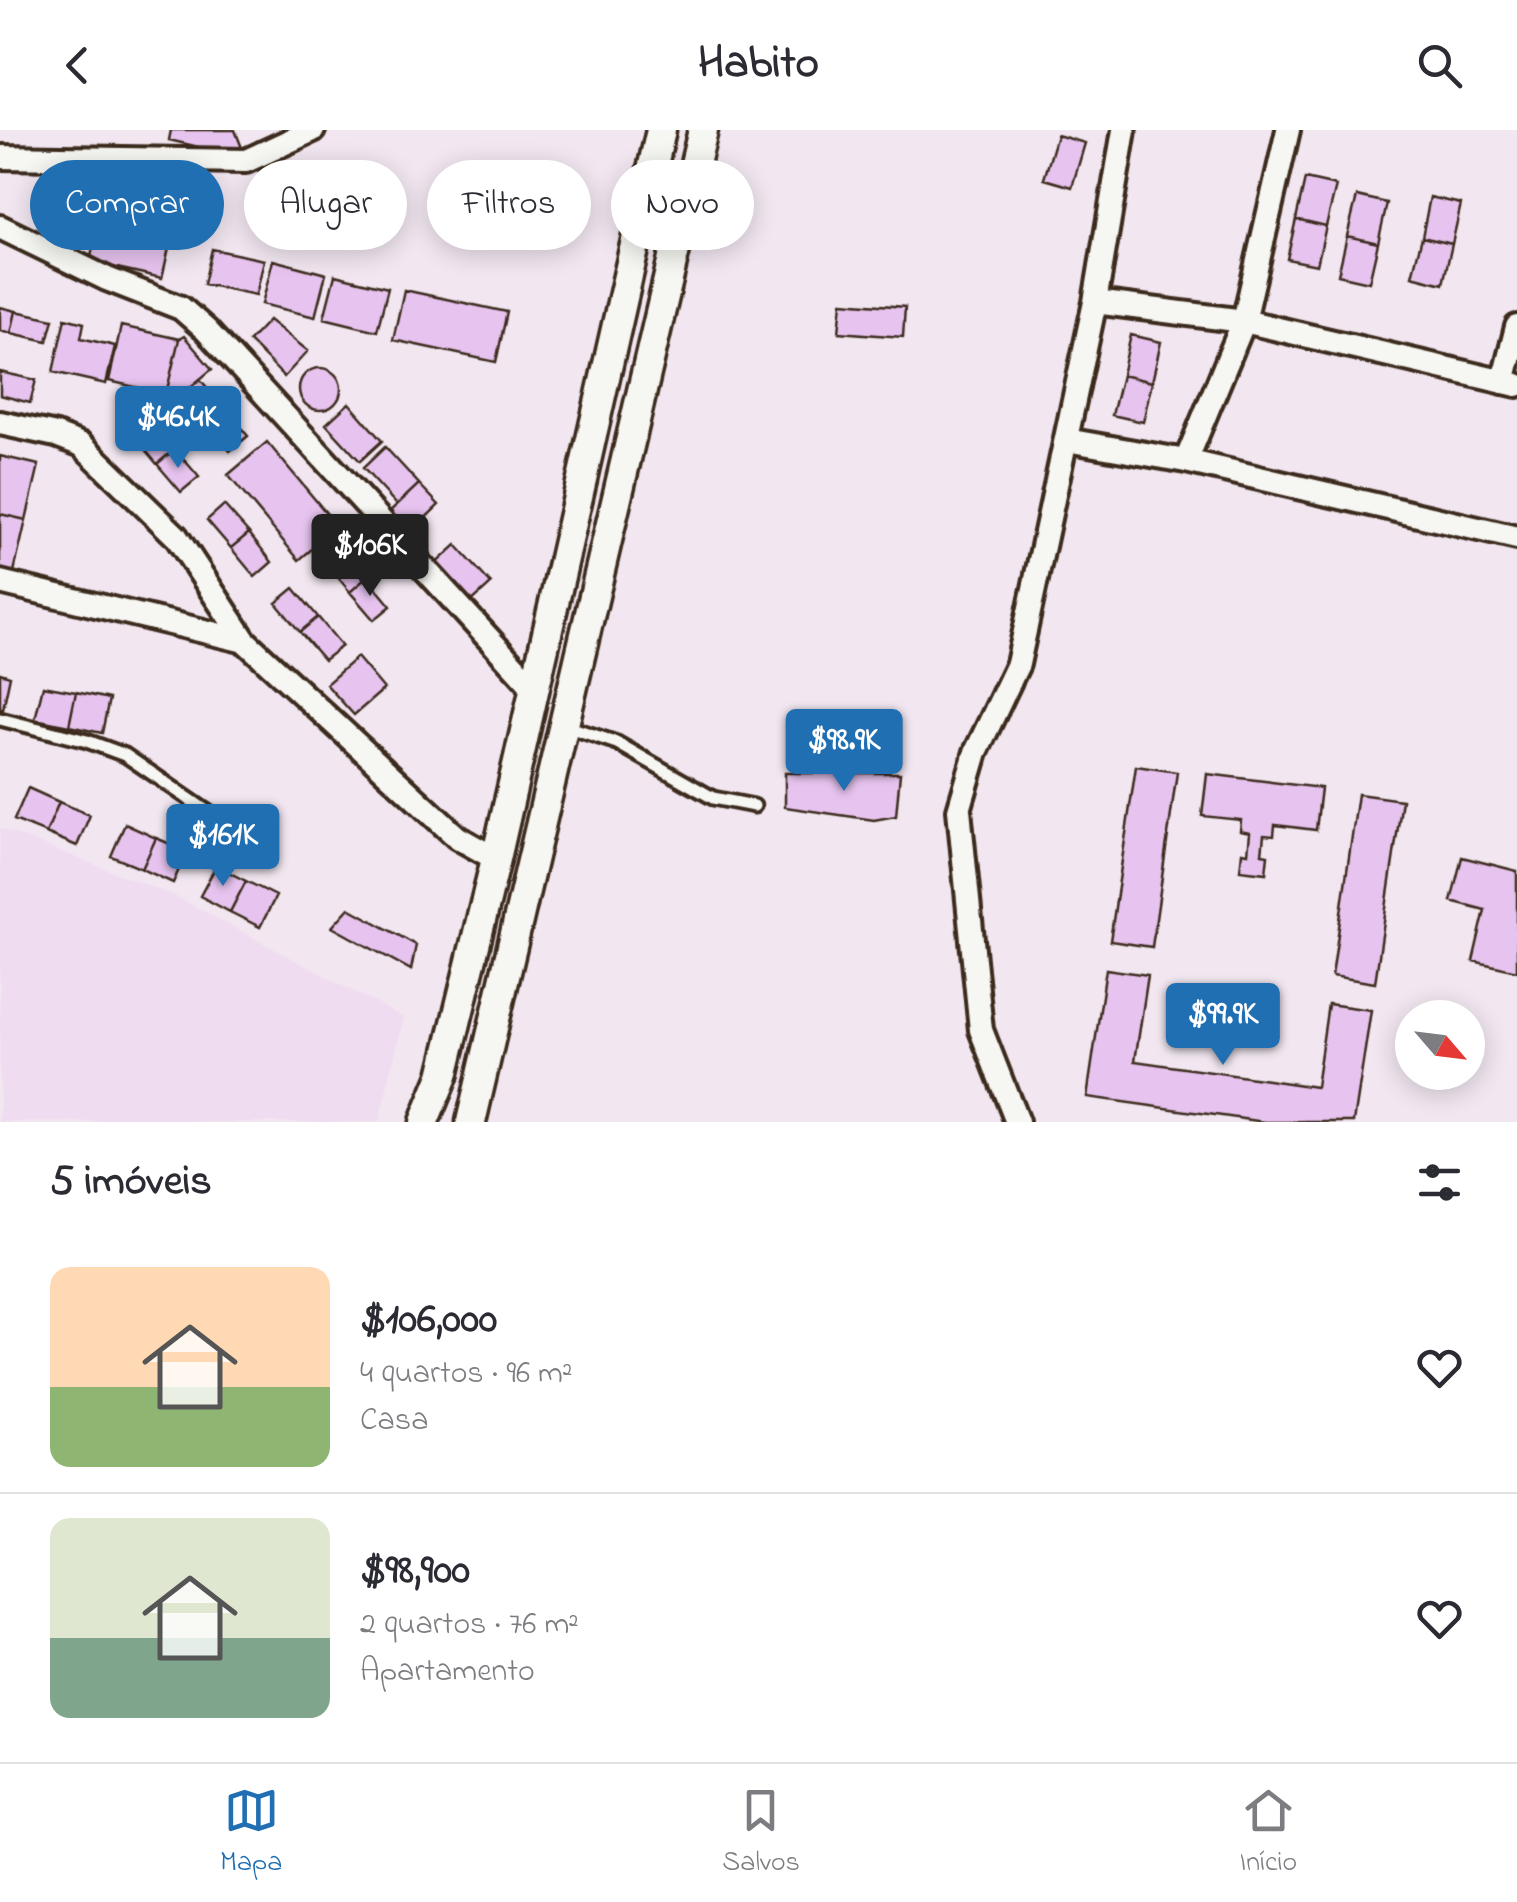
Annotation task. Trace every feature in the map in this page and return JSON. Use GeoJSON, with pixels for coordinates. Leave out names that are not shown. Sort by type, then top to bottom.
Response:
{"type":"FeatureCollection","features":[{"type":"Feature","properties":{"kind":"street"},"geometry":{"type":"LineString","coordinates":[[0,157],[246,161],[313,130]]}},
{"type":"Feature","properties":{"kind":"street"},"geometry":{"type":"LineString","coordinates":[[424,1122],[443,1076],[496,860],[661,130]]}},
{"type":"Feature","properties":{"kind":"street"},"geometry":{"type":"LineString","coordinates":[[471,1122],[704,130]]}},
{"type":"Feature","properties":{"kind":"street"},"geometry":{"type":"LineString","coordinates":[[1020,1121],[981,1030],[959,810],[976,752],[1018,664],[1095,302],[1124,130]]}},
{"type":"Feature","properties":{"kind":"street"},"geometry":{"type":"LineString","coordinates":[[1186,462],[1244,322],[1288,130]]}},
{"type":"Feature","properties":{"kind":"street"},"geometry":{"type":"LineString","coordinates":[[0,227],[107,279],[182,308],[535,689]]}},
{"type":"Feature","properties":{"kind":"street"},"geometry":{"type":"LineString","coordinates":[[1095,302],[1244,322],[1510,383],[1517,327]]}},
{"type":"Feature","properties":{"kind":"street"},"geometry":{"type":"LineString","coordinates":[[0,423],[56,434],[82,445],[176,536],[245,641],[458,837],[496,860]]}},
{"type":"Feature","properties":{"kind":"street"},"geometry":{"type":"LineString","coordinates":[[1066,440],[1186,462],[1517,538]]}},
{"type":"Feature","properties":{"kind":"street"},"geometry":{"type":"LineString","coordinates":[[0,582],[245,641]]}},
{"type":"Feature","properties":{"kind":"lane"},"geometry":{"type":"LineString","coordinates":[[0,719],[126,754],[259,847]]}},
{"type":"Feature","properties":{"kind":"lane"},"geometry":{"type":"LineString","coordinates":[[563,725],[617,743],[713,798],[754,806]]}},
{"type":"Feature","properties":{"kind":"shaded area"},"geometry":{"type":"Polygon","coordinates":[[[0,828],[175,896],[404,1018],[379,1122],[0,1122],[0,828]]]}},
{"type":"Feature","properties":{"kind":"building"},"geometry":{"type":"Polygon","coordinates":[[[171,130],[235,130],[246,158],[169,140],[171,130]]]}},
{"type":"Feature","properties":{"kind":"building"},"geometry":{"type":"Polygon","coordinates":[[[1057,135],[1085,143],[1072,187],[1044,179],[1057,135]]]}},
{"type":"Feature","properties":{"kind":"building"},"geometry":{"type":"Polygon","coordinates":[[[1305,179],[1336,186],[1326,226],[1296,219],[1305,179]]]}},
{"type":"Feature","properties":{"kind":"building"},"geometry":{"type":"Polygon","coordinates":[[[1357,196],[1387,203],[1378,243],[1347,236],[1357,196]]]}},
{"type":"Feature","properties":{"kind":"building"},"geometry":{"type":"Polygon","coordinates":[[[1430,197],[1461,204],[1452,244],[1422,237],[1430,197]]]}},
{"type":"Feature","properties":{"kind":"building"},"geometry":{"type":"Polygon","coordinates":[[[1296,219],[1326,226],[1317,265],[1287,259],[1296,219]]]}},
{"type":"Feature","properties":{"kind":"building"},"geometry":{"type":"Polygon","coordinates":[[[1347,236],[1378,243],[1369,282],[1338,275],[1347,236]]]}},
{"type":"Feature","properties":{"kind":"building"},"geometry":{"type":"Polygon","coordinates":[[[1422,237],[1452,244],[1443,284],[1412,276],[1422,237]]]}},
{"type":"Feature","properties":{"kind":"building"},"geometry":{"type":"Polygon","coordinates":[[[92,250],[168,250],[162,278],[90,262],[92,250]]]}},
{"type":"Feature","properties":{"kind":"building"},"geometry":{"type":"Polygon","coordinates":[[[212,250],[264,260],[256,295],[204,284],[212,250]]]}},
{"type":"Feature","properties":{"kind":"building"},"geometry":{"type":"Polygon","coordinates":[[[273,260],[326,274],[315,317],[262,304],[273,260]]]}},
{"type":"Feature","properties":{"kind":"building"},"geometry":{"type":"Polygon","coordinates":[[[335,275],[388,288],[377,331],[324,318],[335,275]]]}},
{"type":"Feature","properties":{"kind":"building"},"geometry":{"type":"Polygon","coordinates":[[[404,290],[507,312],[496,362],[393,340],[404,290]]]}},
{"type":"Feature","properties":{"kind":"building"},"geometry":{"type":"Polygon","coordinates":[[[842,302],[905,307],[903,337],[839,332],[842,302]]]}},
{"type":"Feature","properties":{"kind":"building"},"geometry":{"type":"Polygon","coordinates":[[[0,307],[16,311],[11,333],[0,330],[0,307]]]}},
{"type":"Feature","properties":{"kind":"building"},"geometry":{"type":"Polygon","coordinates":[[[16,311],[53,319],[47,341],[11,333],[16,311]]]}},
{"type":"Feature","properties":{"kind":"building"},"geometry":{"type":"Polygon","coordinates":[[[65,318],[84,323],[81,338],[115,346],[106,384],[53,372],[65,318]]]}},
{"type":"Feature","properties":{"kind":"building"},"geometry":{"type":"Polygon","coordinates":[[[269,320],[308,351],[284,377],[249,341],[269,320]]]}},
{"type":"Feature","properties":{"kind":"building"},"geometry":{"type":"Polygon","coordinates":[[[121,326],[179,339],[166,394],[109,381],[121,326]]]}},
{"type":"Feature","properties":{"kind":"building"},"geometry":{"type":"Polygon","coordinates":[[[1131,335],[1161,342],[1152,382],[1122,375],[1131,335]]]}},
{"type":"Feature","properties":{"kind":"building"},"geometry":{"type":"Polygon","coordinates":[[[184,336],[212,369],[173,402],[166,394],[179,339],[184,336]]]}},
{"type":"Feature","properties":{"kind":"building"},"geometry":{"type":"Polygon","coordinates":[[[320,368],[335,374],[341,389],[335,404],[320,410],[305,404],[299,389],[305,374],[320,368]]]}},
{"type":"Feature","properties":{"kind":"building"},"geometry":{"type":"Polygon","coordinates":[[[0,372],[36,380],[30,403],[0,395],[0,372]]]}},
{"type":"Feature","properties":{"kind":"building"},"geometry":{"type":"Polygon","coordinates":[[[1122,375],[1152,382],[1143,422],[1112,415],[1122,375]]]}},
{"type":"Feature","properties":{"kind":"building"},"geometry":{"type":"Polygon","coordinates":[[[200,379],[224,408],[206,423],[182,394],[200,379]]]}},
{"type":"Feature","properties":{"kind":"building"},"geometry":{"type":"Polygon","coordinates":[[[349,403],[382,441],[360,461],[326,424],[349,403]]]}},
{"type":"Feature","properties":{"kind":"building"},"geometry":{"type":"Polygon","coordinates":[[[224,408],[248,436],[230,451],[206,423],[224,408]]]}},
{"type":"Feature","properties":{"kind":"building"},"geometry":{"type":"Polygon","coordinates":[[[151,420],[175,449],[157,464],[133,435],[151,420]]]}},
{"type":"Feature","properties":{"kind":"building"},"geometry":{"type":"Polygon","coordinates":[[[267,442],[338,527],[299,560],[228,475],[267,442]]]}},
{"type":"Feature","properties":{"kind":"building"},"geometry":{"type":"Polygon","coordinates":[[[385,447],[419,484],[397,505],[363,468],[385,447]]]}},
{"type":"Feature","properties":{"kind":"building"},"geometry":{"type":"Polygon","coordinates":[[[175,449],[199,477],[181,492],[157,464],[175,449]]]}},
{"type":"Feature","properties":{"kind":"building"},"geometry":{"type":"Polygon","coordinates":[[[0,456],[39,465],[26,520],[0,514],[0,456]]]}},
{"type":"Feature","properties":{"kind":"building"},"geometry":{"type":"Polygon","coordinates":[[[419,484],[439,505],[409,534],[389,512],[419,484]]]}},
{"type":"Feature","properties":{"kind":"building"},"geometry":{"type":"Polygon","coordinates":[[[224,505],[249,533],[231,548],[207,520],[224,505]]]}},
{"type":"Feature","properties":{"kind":"building"},"geometry":{"type":"Polygon","coordinates":[[[0,514],[26,520],[14,572],[0,569],[0,514]]]}},
{"type":"Feature","properties":{"kind":"building"},"geometry":{"type":"Polygon","coordinates":[[[249,533],[272,562],[255,577],[231,548],[249,533]]]}},
{"type":"Feature","properties":{"kind":"building"},"geometry":{"type":"Polygon","coordinates":[[[456,545],[491,584],[468,605],[433,566],[456,545]]]}},
{"type":"Feature","properties":{"kind":"building"},"geometry":{"type":"Polygon","coordinates":[[[343,548],[367,577],[350,592],[326,563],[343,548]]]}},
{"type":"Feature","properties":{"kind":"building"},"geometry":{"type":"Polygon","coordinates":[[[367,577],[391,606],[374,620],[350,592],[367,577]]]}},
{"type":"Feature","properties":{"kind":"building"},"geometry":{"type":"Polygon","coordinates":[[[294,588],[318,617],[300,632],[276,603],[294,588]]]}},
{"type":"Feature","properties":{"kind":"building"},"geometry":{"type":"Polygon","coordinates":[[[318,617],[342,646],[324,660],[300,632],[318,617]]]}},
{"type":"Feature","properties":{"kind":"building"},"geometry":{"type":"Polygon","coordinates":[[[357,657],[384,689],[354,715],[326,684],[357,657]]]}},
{"type":"Feature","properties":{"kind":"building"},"geometry":{"type":"Polygon","coordinates":[[[0,673],[10,676],[3,709],[0,709],[0,673]]]}},
{"type":"Feature","properties":{"kind":"building"},"geometry":{"type":"Polygon","coordinates":[[[43,686],[76,692],[69,726],[35,719],[43,686]]]}},
{"type":"Feature","properties":{"kind":"building"},"geometry":{"type":"Polygon","coordinates":[[[76,692],[109,699],[102,733],[69,726],[76,692]]]}},
{"type":"Feature","properties":{"kind":"building"},"geometry":{"type":"Polygon","coordinates":[[[1136,766],[1177,772],[1152,947],[1110,941],[1136,766]]]}},
{"type":"Feature","properties":{"kind":"building"},"geometry":{"type":"Polygon","coordinates":[[[785,773],[900,773],[896,816],[874,820],[785,807],[785,773]]]}},
{"type":"Feature","properties":{"kind":"building"},"geometry":{"type":"Polygon","coordinates":[[[1207,774],[1321,788],[1316,830],[1275,825],[1274,836],[1264,835],[1266,873],[1240,870],[1242,852],[1248,853],[1250,833],[1240,831],[1241,820],[1202,816],[1207,774]]]}},
{"type":"Feature","properties":{"kind":"building"},"geometry":{"type":"Polygon","coordinates":[[[28,788],[59,802],[46,833],[14,820],[28,788]]]}},
{"type":"Feature","properties":{"kind":"building"},"geometry":{"type":"Polygon","coordinates":[[[1358,794],[1402,800],[1375,983],[1332,976],[1358,794]]]}},
{"type":"Feature","properties":{"kind":"building"},"geometry":{"type":"Polygon","coordinates":[[[59,802],[90,815],[77,846],[46,833],[59,802]]]}},
{"type":"Feature","properties":{"kind":"building"},"geometry":{"type":"Polygon","coordinates":[[[125,824],[156,838],[142,869],[111,856],[125,824]]]}},
{"type":"Feature","properties":{"kind":"building"},"geometry":{"type":"Polygon","coordinates":[[[156,838],[187,851],[173,883],[142,869],[156,838]]]}},
{"type":"Feature","properties":{"kind":"building"},"geometry":{"type":"Polygon","coordinates":[[[1462,857],[1517,871],[1517,971],[1473,961],[1485,910],[1451,901],[1462,857]]]}},
{"type":"Feature","properties":{"kind":"building"},"geometry":{"type":"Polygon","coordinates":[[[216,866],[246,881],[230,912],[200,896],[216,866]]]}},
{"type":"Feature","properties":{"kind":"building"},"geometry":{"type":"Polygon","coordinates":[[[246,881],[276,896],[260,927],[230,912],[246,881]]]}},
{"type":"Feature","properties":{"kind":"building"},"geometry":{"type":"Polygon","coordinates":[[[349,908],[416,945],[411,970],[332,927],[349,908]]]}},
{"type":"Feature","properties":{"kind":"building"},"geometry":{"type":"Polygon","coordinates":[[[1106,969],[1148,975],[1135,1061],[1316,1087],[1328,1004],[1371,1010],[1354,1122],[1265,1122],[1087,1097],[1106,969]]]}}]}
